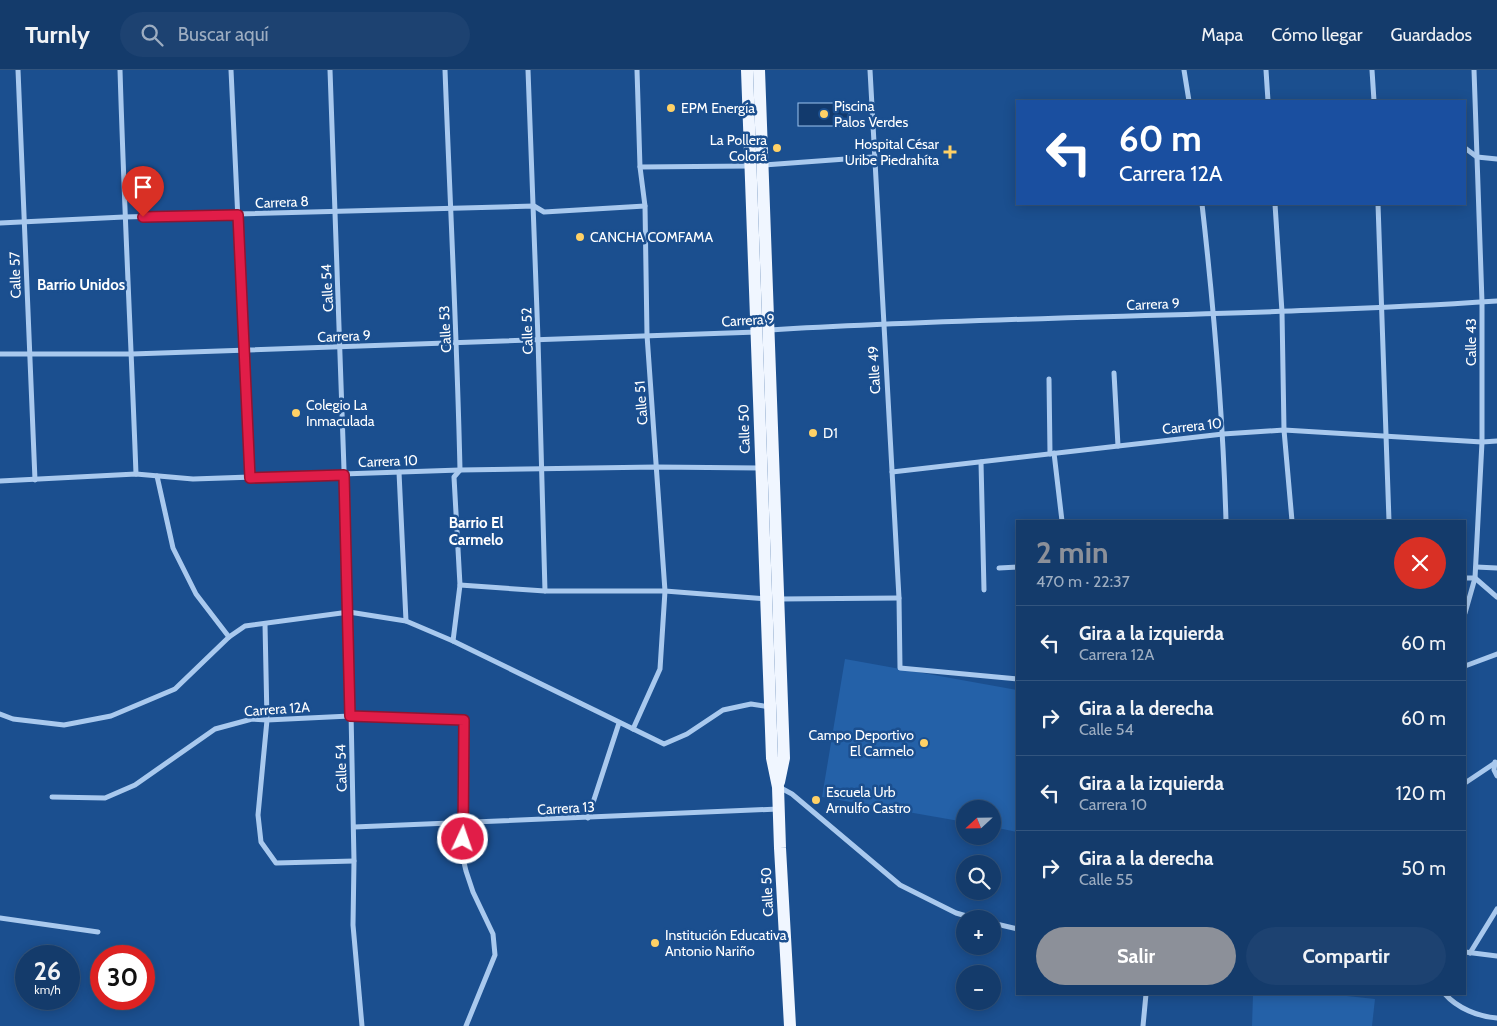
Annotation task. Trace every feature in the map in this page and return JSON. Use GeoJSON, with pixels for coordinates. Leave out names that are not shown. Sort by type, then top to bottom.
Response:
{"type":"FeatureCollection","features":[{"type":"Feature","properties":{"kind":"main road","name":"Calle 50"},"geometry":{"type":"LineString","coordinates":[[747,70],[755,165],[773,599],[784,758],[778,787]]}},
{"type":"Feature","properties":{"kind":"main road","name":"Calle 50"},"geometry":{"type":"LineString","coordinates":[[755,165],[758,70]]}},
{"type":"Feature","properties":{"kind":"main road","name":"Calle 50"},"geometry":{"type":"LineString","coordinates":[[761,331],[760,468],[773,599],[770,707],[772,758],[778,787],[790,1026]]}},
{"type":"Feature","properties":{"kind":"street","name":"Calle 57"},"geometry":{"type":"LineString","coordinates":[[18,70],[35,480]]}},
{"type":"Feature","properties":{"kind":"street"},"geometry":{"type":"LineString","coordinates":[[120,70],[124,217],[132,354],[136,474]]}},
{"type":"Feature","properties":{"kind":"street"},"geometry":{"type":"LineString","coordinates":[[231,70],[250,478]]}},
{"type":"Feature","properties":{"kind":"street","name":"Calle 54"},"geometry":{"type":"LineString","coordinates":[[330,70],[349,612],[354,827],[353,925],[362,1026]]}},
{"type":"Feature","properties":{"kind":"street","name":"Calle 53"},"geometry":{"type":"LineString","coordinates":[[445,70],[457,343],[460,470],[454,477],[460,585],[453,641]]}},
{"type":"Feature","properties":{"kind":"street","name":"Calle 52"},"geometry":{"type":"LineString","coordinates":[[528,70],[534,206],[545,591]]}},
{"type":"Feature","properties":{"kind":"street","name":"Calle 51"},"geometry":{"type":"LineString","coordinates":[[633,729],[660,669],[665,592],[648,335],[645,206],[640,167],[637,70]]}},
{"type":"Feature","properties":{"kind":"street","name":"Calle 49"},"geometry":{"type":"LineString","coordinates":[[870,70],[873,157],[899,598],[900,668],[1016,679]]}},
{"type":"Feature","properties":{"kind":"street"},"geometry":{"type":"LineString","coordinates":[[1184,70],[1189,100]]}},
{"type":"Feature","properties":{"kind":"street"},"geometry":{"type":"LineString","coordinates":[[1266,70],[1268,100]]}},
{"type":"Feature","properties":{"kind":"street"},"geometry":{"type":"LineString","coordinates":[[1372,70],[1374,100]]}},
{"type":"Feature","properties":{"kind":"street","name":"Calle 43"},"geometry":{"type":"LineString","coordinates":[[1466,610],[1475,578],[1482,442],[1482,302],[1474,70]]}},
{"type":"Feature","properties":{"kind":"street"},"geometry":{"type":"LineString","coordinates":[[1466,149],[1477,157],[1497,159]]}},
{"type":"Feature","properties":{"kind":"street"},"geometry":{"type":"LineString","coordinates":[[640,167],[755,165],[873,157]]}},
{"type":"Feature","properties":{"kind":"street"},"geometry":{"type":"LineString","coordinates":[[1202,205],[1214,314],[1223,434],[1226,520]]}},
{"type":"Feature","properties":{"kind":"street"},"geometry":{"type":"LineString","coordinates":[[1275,205],[1282,312],[1284,430],[1292,520]]}},
{"type":"Feature","properties":{"kind":"street"},"geometry":{"type":"LineString","coordinates":[[1378,205],[1389,520]]}},
{"type":"Feature","properties":{"kind":"street","name":"Carrera 8"},"geometry":{"type":"LineString","coordinates":[[0,223],[124,217],[534,206],[544,212],[645,206]]}},
{"type":"Feature","properties":{"kind":"street","name":"Carrera 9"},"geometry":{"type":"LineString","coordinates":[[0,354],[132,354],[457,343],[761,331],[883,323],[1282,312],[1497,301]]}},
{"type":"Feature","properties":{"kind":"street"},"geometry":{"type":"LineString","coordinates":[[1114,373],[1118,446]]}},
{"type":"Feature","properties":{"kind":"street"},"geometry":{"type":"LineString","coordinates":[[1048,379],[1052,453],[1062,520]]}},
{"type":"Feature","properties":{"kind":"street","name":"Carrera 10"},"geometry":{"type":"LineString","coordinates":[[892,472],[1223,434],[1284,430],[1482,442],[1497,441]]}},
{"type":"Feature","properties":{"kind":"street"},"geometry":{"type":"LineString","coordinates":[[981,462],[984,590]]}},
{"type":"Feature","properties":{"kind":"street"},"geometry":{"type":"LineString","coordinates":[[656,467],[760,468]]}},
{"type":"Feature","properties":{"kind":"street","name":"Carrera 10"},"geometry":{"type":"LineString","coordinates":[[0,481],[136,474],[193,479],[460,470],[656,467]]}},
{"type":"Feature","properties":{"kind":"street"},"geometry":{"type":"LineString","coordinates":[[399,472],[406,621]]}},
{"type":"Feature","properties":{"kind":"street"},"geometry":{"type":"LineString","coordinates":[[157,476],[173,548],[196,594],[229,637]]}},
{"type":"Feature","properties":{"kind":"street"},"geometry":{"type":"LineString","coordinates":[[999,568],[1016,567]]}},
{"type":"Feature","properties":{"kind":"street"},"geometry":{"type":"LineString","coordinates":[[1476,567],[1497,568]]}},
{"type":"Feature","properties":{"kind":"street"},"geometry":{"type":"LineString","coordinates":[[1466,578],[1475,578],[1497,597]]}},
{"type":"Feature","properties":{"kind":"street"},"geometry":{"type":"LineString","coordinates":[[460,585],[545,591],[665,592],[773,599],[899,598]]}},
{"type":"Feature","properties":{"kind":"street"},"geometry":{"type":"LineString","coordinates":[[0,714],[13,719],[64,725],[111,716],[175,689],[229,637],[245,626],[349,612],[406,621],[453,641],[664,744],[687,734],[722,710],[751,704],[770,707]]}},
{"type":"Feature","properties":{"kind":"street"},"geometry":{"type":"LineString","coordinates":[[265,624],[267,720],[258,816],[261,842],[276,863],[354,862]]}},
{"type":"Feature","properties":{"kind":"street"},"geometry":{"type":"LineString","coordinates":[[1466,666],[1497,654]]}},
{"type":"Feature","properties":{"kind":"street","name":"Carrera 12A"},"geometry":{"type":"LineString","coordinates":[[52,797],[105,798],[135,786],[215,729],[252,719],[350,716],[464,720],[464,824]]}},
{"type":"Feature","properties":{"kind":"street"},"geometry":{"type":"LineString","coordinates":[[588,818],[620,723]]}},
{"type":"Feature","properties":{"kind":"street"},"geometry":{"type":"LineString","coordinates":[[1496,762],[1496,773]]}},
{"type":"Feature","properties":{"kind":"street"},"geometry":{"type":"LineString","coordinates":[[1466,781],[1496,762]]}},
{"type":"Feature","properties":{"kind":"street"},"geometry":{"type":"LineString","coordinates":[[778,787],[792,794],[900,885],[956,913]]}},
{"type":"Feature","properties":{"kind":"street","name":"Carrera 13"},"geometry":{"type":"LineString","coordinates":[[354,827],[464,824],[779,808]]}},
{"type":"Feature","properties":{"kind":"street"},"geometry":{"type":"LineString","coordinates":[[464,824],[462,854],[473,892],[493,934],[495,955],[466,1026]]}},
{"type":"Feature","properties":{"kind":"street"},"geometry":{"type":"LineString","coordinates":[[1497,909],[1467,952],[1497,956]]}},
{"type":"Feature","properties":{"kind":"street"},"geometry":{"type":"LineString","coordinates":[[0,918],[98,932]]}},
{"type":"Feature","properties":{"kind":"street"},"geometry":{"type":"LineString","coordinates":[[1001,925],[1016,929]]}},
{"type":"Feature","properties":{"kind":"street"},"geometry":{"type":"LineString","coordinates":[[1143,1026],[1146,995]]}},
{"type":"Feature","properties":{"kind":"street"},"geometry":{"type":"LineString","coordinates":[[1446,995],[1452,1002],[1468,1010],[1491,1018],[1497,1018]]}},
{"type":"Feature","properties":{"kind":"shaded area","name":"Piscina Palos Verdes"},"geometry":{"type":"Polygon","coordinates":[[[798,103],[849,103],[849,126],[798,126],[798,103]]]}},
{"type":"Feature","properties":{"kind":"shaded area","name":"Campo Deportivo El Carmelo"},"geometry":{"type":"Polygon","coordinates":[[[845,659],[1016,690],[1016,832],[1001,829],[1001,800],[956,800],[956,820],[822,797],[845,659]]]}},
{"type":"Feature","properties":{"kind":"shaded area"},"geometry":{"type":"Polygon","coordinates":[[[1253,995],[1337,995],[1375,999],[1372,1026],[1252,1026],[1253,995]]]}},
{"type":"Feature","properties":{"kind":"place","name":"EPM Energía"},"geometry":{"type":"Point","coordinates":[671,108]}},
{"type":"Feature","properties":{"kind":"place","name":"Piscina Palos Verdes"},"geometry":{"type":"Point","coordinates":[824,114]}},
{"type":"Feature","properties":{"kind":"place","name":"La Pollera Colorá"},"geometry":{"type":"Point","coordinates":[777,148]}},
{"type":"Feature","properties":{"kind":"place","name":"Hospital César Uribe Piedrahíta"},"geometry":{"type":"Point","coordinates":[950,152]}},
{"type":"Feature","properties":{"kind":"place","name":"CANCHA COMFAMA"},"geometry":{"type":"Point","coordinates":[580,237]}},
{"type":"Feature","properties":{"kind":"place","name":"Colegio La Inmaculada"},"geometry":{"type":"Point","coordinates":[296,413]}},
{"type":"Feature","properties":{"kind":"place","name":"D1"},"geometry":{"type":"Point","coordinates":[813,433]}},
{"type":"Feature","properties":{"kind":"place","name":"Campo Deportivo El Carmelo"},"geometry":{"type":"Point","coordinates":[924,743]}},
{"type":"Feature","properties":{"kind":"place","name":"Escuela Urb Arnulfo Castro"},"geometry":{"type":"Point","coordinates":[816,800]}},
{"type":"Feature","properties":{"kind":"place","name":"Institución Educativa Antonio Nariño"},"geometry":{"type":"Point","coordinates":[655,943]}},
{"type":"Feature","properties":{"kind":"district","name":"Barrio Unidos"},"geometry":{"type":"Point","coordinates":[81,285]}},
{"type":"Feature","properties":{"kind":"district","name":"Barrio El Carmelo"},"geometry":{"type":"Point","coordinates":[476,532]}},
{"type":"Feature","properties":{"kind":"route"},"geometry":{"type":"LineString","coordinates":[[143,217],[238,215],[250,478],[344,475],[349,612],[350,716],[464,720],[463,839]]}}]}
